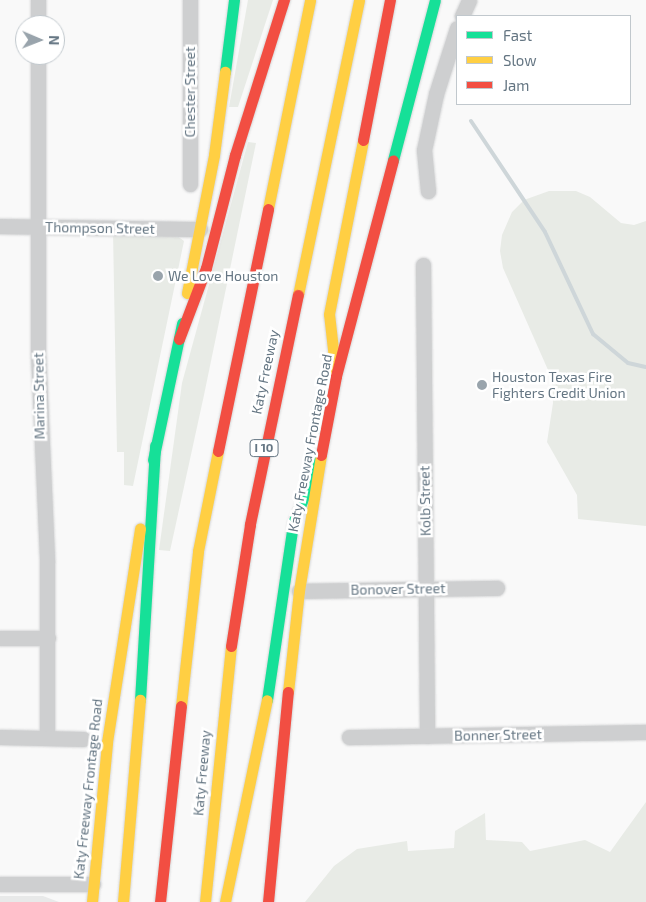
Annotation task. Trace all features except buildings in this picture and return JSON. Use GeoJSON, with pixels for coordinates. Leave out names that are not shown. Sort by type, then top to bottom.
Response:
{"type":"FeatureCollection","features":[{"type":"Feature","properties":{"kind":"main road","name":"Katy Freeway Frontage Road"},"geometry":{"type":"LineString","coordinates":[[92,902],[108,732],[155,446],[179,339],[214,155],[234,0]]}},
{"type":"Feature","properties":{"kind":"main road"},"geometry":{"type":"LineString","coordinates":[[179,339],[206,268],[236,155],[284,0]]}},
{"type":"Feature","properties":{"kind":"main road"},"geometry":{"type":"LineString","coordinates":[[160,902],[198,551],[310,0]]}},
{"type":"Feature","properties":{"kind":"main road","name":"Katy Freeway"},"geometry":{"type":"LineString","coordinates":[[205,902],[224,694],[250,524],[359,0]]}},
{"type":"Feature","properties":{"kind":"main road"},"geometry":{"type":"LineString","coordinates":[[336,376],[329,314],[390,0]]}},
{"type":"Feature","properties":{"kind":"main road","name":"Katy Freeway Frontage Road"},"geometry":{"type":"LineString","coordinates":[[268,902],[270,861],[299,591],[320,458],[336,376],[435,0]]}},
{"type":"Feature","properties":{"kind":"main road"},"geometry":{"type":"LineString","coordinates":[[123,902],[146,642],[155,446]]}},
{"type":"Feature","properties":{"kind":"main road"},"geometry":{"type":"LineString","coordinates":[[225,902],[263,727],[294,523],[320,458]]}},
{"type":"Feature","properties":{"kind":"street"},"geometry":{"type":"LineString","coordinates":[[38,0],[38,15]]}},
{"type":"Feature","properties":{"kind":"street","name":"Chester Street"},"geometry":{"type":"LineString","coordinates":[[190,184],[190,0],[204,0]]}},
{"type":"Feature","properties":{"kind":"street"},"geometry":{"type":"LineString","coordinates":[[462,15],[469,0]]}},
{"type":"Feature","properties":{"kind":"street"},"geometry":{"type":"LineString","coordinates":[[428,191],[424,150],[436,94],[456,31]]}},
{"type":"Feature","properties":{"kind":"street","name":"Marina Street"},"geometry":{"type":"LineString","coordinates":[[38,65],[40,226],[38,362],[46,520],[47,738]]}},
{"type":"Feature","properties":{"kind":"street","name":"Thompson Street"},"geometry":{"type":"LineString","coordinates":[[0,226],[200,229]]}},
{"type":"Feature","properties":{"kind":"street","name":"Kolb Street"},"geometry":{"type":"LineString","coordinates":[[423,265],[427,736]]}},
{"type":"Feature","properties":{"kind":"street","name":"Bonover Street"},"geometry":{"type":"LineString","coordinates":[[299,591],[497,588]]}},
{"type":"Feature","properties":{"kind":"street"},"geometry":{"type":"LineString","coordinates":[[0,638],[48,638]]}},
{"type":"Feature","properties":{"kind":"street","name":"Bonner Street"},"geometry":{"type":"LineString","coordinates":[[349,737],[646,732]]}},
{"type":"Feature","properties":{"kind":"street"},"geometry":{"type":"LineString","coordinates":[[0,737],[83,739]]}},
{"type":"Feature","properties":{"kind":"street"},"geometry":{"type":"LineString","coordinates":[[0,884],[93,884]]}},
{"type":"Feature","properties":{"kind":"shaded area"},"geometry":{"type":"Polygon","coordinates":[[[248,0],[273,0],[238,107],[229,107],[248,0]]]}},
{"type":"Feature","properties":{"kind":"shaded area"},"geometry":{"type":"Polygon","coordinates":[[[248,142],[256,143],[170,551],[159,550],[182,383],[248,142]]]}},
{"type":"Feature","properties":{"kind":"shaded area"},"geometry":{"type":"Polygon","coordinates":[[[549,191],[576,191],[590,197],[621,223],[634,225],[646,221],[646,526],[578,519],[577,495],[547,442],[553,403],[552,379],[503,268],[500,251],[502,235],[512,212],[524,200],[549,191]]]}},
{"type":"Feature","properties":{"kind":"shaded area"},"geometry":{"type":"Polygon","coordinates":[[[113,231],[176,235],[184,241],[133,486],[124,485],[124,452],[117,452],[113,231]]]}},
{"type":"Feature","properties":{"kind":"shaded area"},"geometry":{"type":"Polygon","coordinates":[[[646,802],[646,902],[305,902],[334,866],[357,849],[407,841],[408,851],[454,848],[455,831],[485,813],[486,840],[522,842],[530,851],[585,840],[610,852],[646,802]]]}},
{"type":"Feature","properties":{"kind":"shaded area"},"geometry":{"type":"Polygon","coordinates":[[[0,896],[43,896],[59,902],[0,902],[0,896]]]}},
{"type":"Feature","properties":{"kind":"waterway"},"geometry":{"type":"LineString","coordinates":[[471,121],[545,232],[593,334],[628,363],[646,367]]}},
{"type":"Feature","properties":{"kind":"traffic: fast"},"geometry":{"type":"LineString","coordinates":[[225,72],[234,0]]}},
{"type":"Feature","properties":{"kind":"traffic: fast"},"geometry":{"type":"LineString","coordinates":[[393,160],[435,0]]}},
{"type":"Feature","properties":{"kind":"traffic: fast"},"geometry":{"type":"LineString","coordinates":[[153,460],[182,323]]}},
{"type":"Feature","properties":{"kind":"traffic: fast"},"geometry":{"type":"LineString","coordinates":[[140,700],[155,445]]}},
{"type":"Feature","properties":{"kind":"traffic: fast"},"geometry":{"type":"LineString","coordinates":[[267,700],[293,523],[320,458]]}},
{"type":"Feature","properties":{"kind":"traffic: slow"},"geometry":{"type":"LineString","coordinates":[[268,209],[310,0]]}},
{"type":"Feature","properties":{"kind":"traffic: slow"},"geometry":{"type":"LineString","coordinates":[[298,295],[359,0]]}},
{"type":"Feature","properties":{"kind":"traffic: slow"},"geometry":{"type":"LineString","coordinates":[[187,293],[214,155],[225,72]]}},
{"type":"Feature","properties":{"kind":"traffic: slow"},"geometry":{"type":"LineString","coordinates":[[336,376],[329,314],[363,140]]}},
{"type":"Feature","properties":{"kind":"traffic: slow"},"geometry":{"type":"LineString","coordinates":[[181,706],[198,551],[218,451]]}},
{"type":"Feature","properties":{"kind":"traffic: slow"},"geometry":{"type":"LineString","coordinates":[[288,692],[299,591],[321,455]]}},
{"type":"Feature","properties":{"kind":"traffic: slow"},"geometry":{"type":"LineString","coordinates":[[92,902],[107,742],[140,529]]}},
{"type":"Feature","properties":{"kind":"traffic: slow"},"geometry":{"type":"LineString","coordinates":[[205,902],[231,646]]}},
{"type":"Feature","properties":{"kind":"traffic: slow"},"geometry":{"type":"LineString","coordinates":[[123,902],[140,700]]}},
{"type":"Feature","properties":{"kind":"traffic: slow"},"geometry":{"type":"LineString","coordinates":[[225,902],[267,700]]}},
{"type":"Feature","properties":{"kind":"traffic: jam"},"geometry":{"type":"LineString","coordinates":[[179,339],[206,268],[235,155],[284,0]]}},
{"type":"Feature","properties":{"kind":"traffic: jam"},"geometry":{"type":"LineString","coordinates":[[363,140],[390,0]]}},
{"type":"Feature","properties":{"kind":"traffic: jam"},"geometry":{"type":"LineString","coordinates":[[321,455],[336,376],[393,160]]}},
{"type":"Feature","properties":{"kind":"traffic: jam"},"geometry":{"type":"LineString","coordinates":[[218,451],[268,209]]}},
{"type":"Feature","properties":{"kind":"traffic: jam"},"geometry":{"type":"LineString","coordinates":[[231,646],[250,524],[298,295]]}},
{"type":"Feature","properties":{"kind":"traffic: jam"},"geometry":{"type":"LineString","coordinates":[[268,902],[288,692]]}},
{"type":"Feature","properties":{"kind":"traffic: jam"},"geometry":{"type":"LineString","coordinates":[[160,902],[181,706]]}},
{"type":"Feature","properties":{"kind":"place","name":"We Love Houston"},"geometry":{"type":"Point","coordinates":[158,276]}},
{"type":"Feature","properties":{"kind":"place","name":"Houston Texas Fire Fighters Credit Union"},"geometry":{"type":"Point","coordinates":[482,385]}}]}
